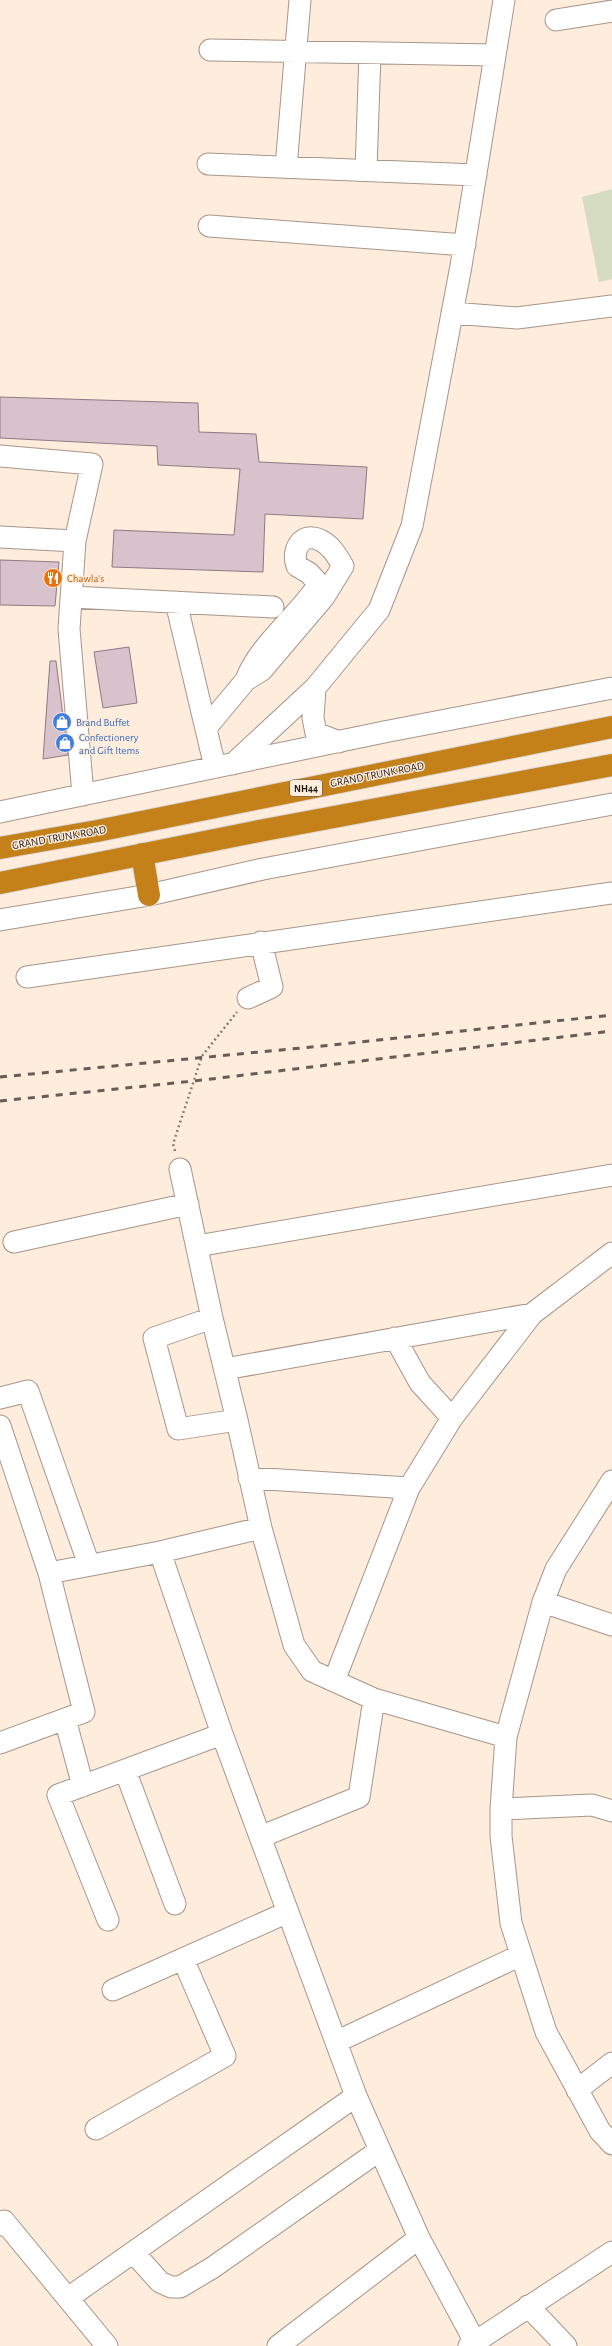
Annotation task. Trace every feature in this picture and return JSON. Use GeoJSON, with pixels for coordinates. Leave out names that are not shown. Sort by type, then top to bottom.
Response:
{"type":"FeatureCollection","features":[{"type":"Feature","properties":{"kind":"highway","name":"GRAND TRUNK ROAD"},"geometry":{"type":"LineString","coordinates":[[0,848],[97,831],[612,727]]}},
{"type":"Feature","properties":{"kind":"highway"},"geometry":{"type":"LineString","coordinates":[[0,883],[142,854],[612,764]]}},
{"type":"Feature","properties":{"kind":"highway"},"geometry":{"type":"LineString","coordinates":[[142,854],[149,894]]}},
{"type":"Feature","properties":{"kind":"street"},"geometry":{"type":"LineString","coordinates":[[286,167],[300,0]]}},
{"type":"Feature","properties":{"kind":"street"},"geometry":{"type":"LineString","coordinates":[[224,765],[315,688],[379,610],[412,526],[465,245],[504,0]]}},
{"type":"Feature","properties":{"kind":"street"},"geometry":{"type":"LineString","coordinates":[[556,20],[612,10]]}},
{"type":"Feature","properties":{"kind":"street"},"geometry":{"type":"LineString","coordinates":[[210,50],[495,55]]}},
{"type":"Feature","properties":{"kind":"street"},"geometry":{"type":"LineString","coordinates":[[366,170],[370,53]]}},
{"type":"Feature","properties":{"kind":"street"},"geometry":{"type":"LineString","coordinates":[[208,164],[476,175]]}},
{"type":"Feature","properties":{"kind":"street"},"geometry":{"type":"LineString","coordinates":[[209,226],[465,245]]}},
{"type":"Feature","properties":{"kind":"street"},"geometry":{"type":"LineString","coordinates":[[452,312],[517,318],[612,306]]}},
{"type":"Feature","properties":{"kind":"street"},"geometry":{"type":"LineString","coordinates":[[0,456],[92,464],[75,541],[69,629],[83,795]]}},
{"type":"Feature","properties":{"kind":"street"},"geometry":{"type":"LineString","coordinates":[[0,537],[75,541]]}},
{"type":"Feature","properties":{"kind":"street"},"geometry":{"type":"LineString","coordinates":[[206,728],[246,680],[262,670],[324,597],[343,566],[327,544],[319,539],[304,539],[299,544],[294,556],[297,566],[309,573],[320,584],[309,599],[251,665],[246,680]]}},
{"type":"Feature","properties":{"kind":"street"},"geometry":{"type":"LineString","coordinates":[[72,597],[273,607]]}},
{"type":"Feature","properties":{"kind":"street"},"geometry":{"type":"LineString","coordinates":[[176,602],[206,728],[224,765]]}},
{"type":"Feature","properties":{"kind":"street"},"geometry":{"type":"LineString","coordinates":[[315,688],[313,718],[316,734],[339,742]]}},
{"type":"Feature","properties":{"kind":"street"},"geometry":{"type":"LineString","coordinates":[[0,812],[224,765],[612,688]]}},
{"type":"Feature","properties":{"kind":"street"},"geometry":{"type":"LineString","coordinates":[[0,920],[149,894],[263,869],[612,804]]}},
{"type":"Feature","properties":{"kind":"street"},"geometry":{"type":"LineString","coordinates":[[27,976],[612,893]]}},
{"type":"Feature","properties":{"kind":"street"},"geometry":{"type":"LineString","coordinates":[[248,998],[272,987],[261,942]]}},
{"type":"Feature","properties":{"kind":"street"},"geometry":{"type":"LineString","coordinates":[[180,1169],[212,1318],[237,1420],[249,1478],[261,1528],[294,1645],[312,1671],[374,1699],[506,1737]]}},
{"type":"Feature","properties":{"kind":"street"},"geometry":{"type":"LineString","coordinates":[[197,1246],[612,1175]]}},
{"type":"Feature","properties":{"kind":"street"},"geometry":{"type":"LineString","coordinates":[[14,1242],[188,1204]]}},
{"type":"Feature","properties":{"kind":"street"},"geometry":{"type":"LineString","coordinates":[[334,1681],[409,1488],[452,1418],[532,1314],[612,1253]]}},
{"type":"Feature","properties":{"kind":"street"},"geometry":{"type":"LineString","coordinates":[[225,1369],[532,1314]]}},
{"type":"Feature","properties":{"kind":"street"},"geometry":{"type":"LineString","coordinates":[[212,1318],[154,1338],[178,1429],[237,1420]]}},
{"type":"Feature","properties":{"kind":"street"},"geometry":{"type":"LineString","coordinates":[[395,1338],[420,1383],[452,1418]]}},
{"type":"Feature","properties":{"kind":"street"},"geometry":{"type":"LineString","coordinates":[[0,1398],[28,1391],[88,1565]]}},
{"type":"Feature","properties":{"kind":"street"},"geometry":{"type":"LineString","coordinates":[[0,1426],[48,1573],[84,1712],[0,1743]]}},
{"type":"Feature","properties":{"kind":"street"},"geometry":{"type":"LineString","coordinates":[[249,1478],[409,1488]]}},
{"type":"Feature","properties":{"kind":"street"},"geometry":{"type":"LineString","coordinates":[[612,1481],[556,1569],[543,1602],[506,1737],[501,1809],[501,1836],[511,1923],[546,2032],[600,2131],[612,2144]]}},
{"type":"Feature","properties":{"kind":"street"},"geometry":{"type":"LineString","coordinates":[[48,1573],[160,1552],[261,1528]]}},
{"type":"Feature","properties":{"kind":"street"},"geometry":{"type":"LineString","coordinates":[[160,1552],[222,1734],[356,2096],[419,2238],[472,2344],[612,2252]]}},
{"type":"Feature","properties":{"kind":"street"},"geometry":{"type":"LineString","coordinates":[[543,1602],[612,1625]]}},
{"type":"Feature","properties":{"kind":"street"},"geometry":{"type":"LineString","coordinates":[[260,1837],[359,1796],[374,1699]]}},
{"type":"Feature","properties":{"kind":"street"},"geometry":{"type":"LineString","coordinates":[[64,1719],[83,1786]]}},
{"type":"Feature","properties":{"kind":"street"},"geometry":{"type":"LineString","coordinates":[[108,1920],[58,1795],[222,1734]]}},
{"type":"Feature","properties":{"kind":"street"},"geometry":{"type":"LineString","coordinates":[[125,1770],[175,1904]]}},
{"type":"Feature","properties":{"kind":"street"},"geometry":{"type":"LineString","coordinates":[[501,1809],[592,1805],[612,1811]]}},
{"type":"Feature","properties":{"kind":"street"},"geometry":{"type":"LineString","coordinates":[[113,1990],[288,1912]]}},
{"type":"Feature","properties":{"kind":"street"},"geometry":{"type":"LineString","coordinates":[[336,2042],[521,1955]]}},
{"type":"Feature","properties":{"kind":"street"},"geometry":{"type":"LineString","coordinates":[[96,2130],[225,2056],[183,1959]]}},
{"type":"Feature","properties":{"kind":"street"},"geometry":{"type":"LineString","coordinates":[[577,2090],[612,2063]]}},
{"type":"Feature","properties":{"kind":"street"},"geometry":{"type":"LineString","coordinates":[[68,2298],[356,2096]]}},
{"type":"Feature","properties":{"kind":"street"},"geometry":{"type":"LineString","coordinates":[[133,2252],[160,2282],[171,2286],[180,2287],[212,2268],[380,2150]]}},
{"type":"Feature","properties":{"kind":"street"},"geometry":{"type":"LineString","coordinates":[[1,2221],[68,2298],[103,2344]]}},
{"type":"Feature","properties":{"kind":"street"},"geometry":{"type":"LineString","coordinates":[[278,2346],[419,2238]]}},
{"type":"Feature","properties":{"kind":"street"},"geometry":{"type":"LineString","coordinates":[[528,2306],[566,2346]]}},
{"type":"Feature","properties":{"kind":"path"},"geometry":{"type":"LineString","coordinates":[[180,1169],[172,1144],[202,1056],[248,998]]}},
{"type":"Feature","properties":{"kind":"green space"},"geometry":{"type":"Polygon","coordinates":[[[612,189],[612,279],[599,282],[582,197],[612,189]]]}},
{"type":"Feature","properties":{"kind":"building"},"geometry":{"type":"Polygon","coordinates":[[[0,397],[198,403],[199,432],[256,434],[259,462],[367,467],[363,519],[265,514],[263,572],[112,567],[114,530],[234,535],[240,469],[158,465],[157,446],[0,438],[0,397]]]}},
{"type":"Feature","properties":{"kind":"building"},"geometry":{"type":"Polygon","coordinates":[[[0,560],[59,562],[55,606],[0,605],[0,560]]]}},
{"type":"Feature","properties":{"kind":"building"},"geometry":{"type":"Polygon","coordinates":[[[129,647],[137,703],[103,708],[94,652],[129,647]]]}},
{"type":"Feature","properties":{"kind":"building"},"geometry":{"type":"Polygon","coordinates":[[[50,661],[56,661],[68,755],[43,759],[50,661]]]}},
{"type":"Feature","properties":{"kind":"railway"},"geometry":{"type":"LineString","coordinates":[[0,1077],[322,1046],[612,1015]]}},
{"type":"Feature","properties":{"kind":"railway"},"geometry":{"type":"LineString","coordinates":[[0,1101],[194,1081],[612,1031]]}},
{"type":"Feature","properties":{"kind":"place","name":"Chawla's"},"geometry":{"type":"Point","coordinates":[53,578]}},
{"type":"Feature","properties":{"kind":"place","name":"Brand Buffet"},"geometry":{"type":"Point","coordinates":[62,722]}},
{"type":"Feature","properties":{"kind":"place","name":"Confectionery and Gift Items"},"geometry":{"type":"Point","coordinates":[65,743]}}]}
